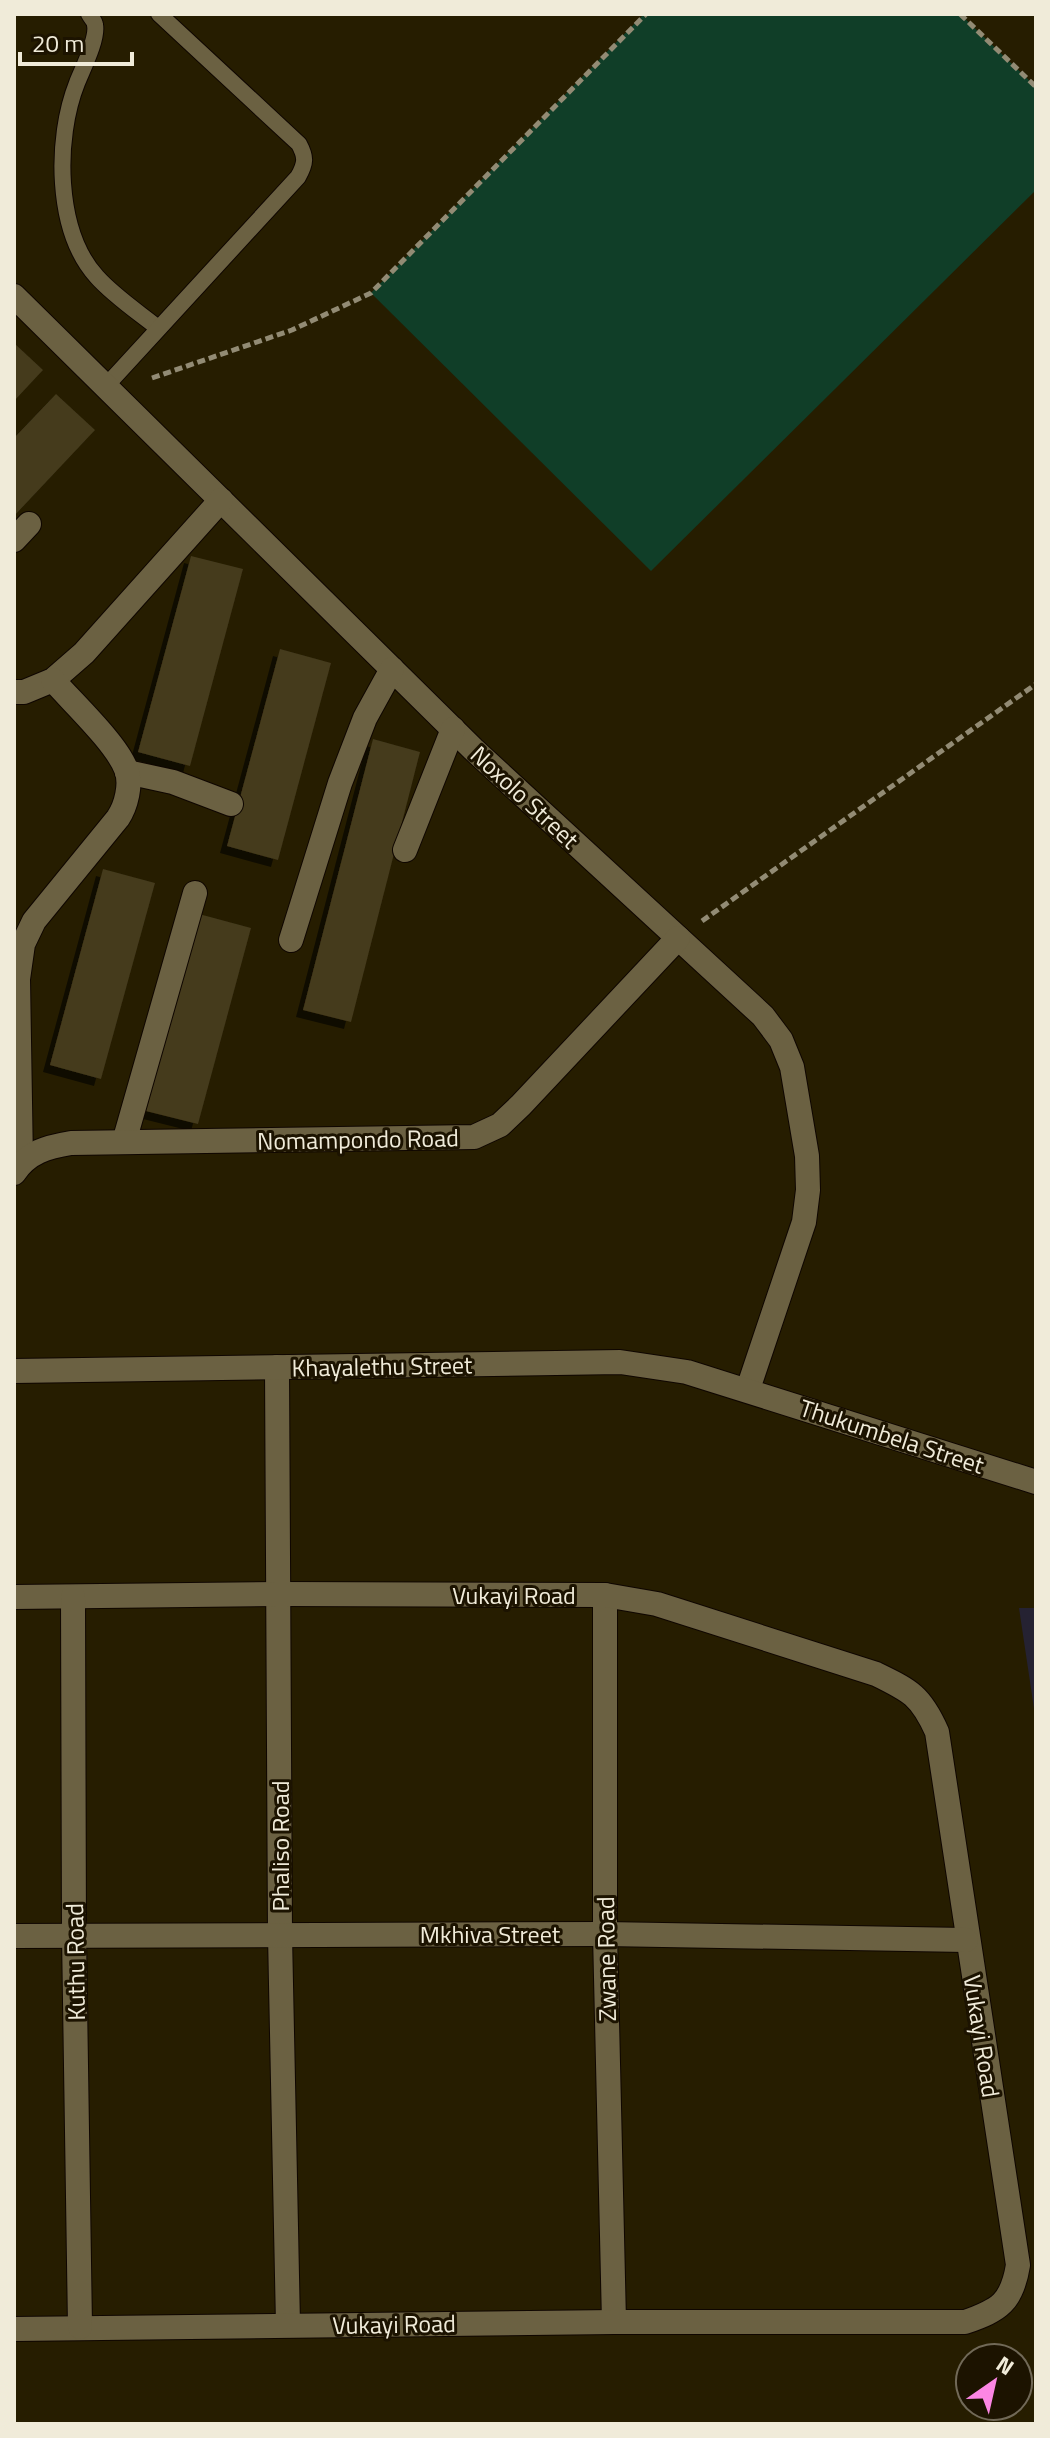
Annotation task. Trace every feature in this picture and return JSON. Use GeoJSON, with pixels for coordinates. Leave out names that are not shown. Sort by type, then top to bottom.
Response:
{"type":"FeatureCollection","features":[{"type":"Feature","properties":{"kind":"street","name":"Noxolo Street"},"geometry":{"type":"LineString","coordinates":[[14,296],[453,729],[763,1016],[781,1040],[792,1067],[800,1102],[808,1190],[804,1222],[748,1389]]}},
{"type":"Feature","properties":{"kind":"street"},"geometry":{"type":"LineString","coordinates":[[14,692],[24,692],[53,680],[84,653],[221,500]]}},
{"type":"Feature","properties":{"kind":"street"},"geometry":{"type":"LineString","coordinates":[[291,940],[340,783],[365,718],[392,669]]}},
{"type":"Feature","properties":{"kind":"street"},"geometry":{"type":"LineString","coordinates":[[17,1168],[18,979],[23,944],[34,921],[126,805],[127,772],[114,750],[53,680]]}},
{"type":"Feature","properties":{"kind":"street"},"geometry":{"type":"LineString","coordinates":[[405,850],[453,729]]}},
{"type":"Feature","properties":{"kind":"street"},"geometry":{"type":"LineString","coordinates":[[127,772],[173,782],[231,804]]}},
{"type":"Feature","properties":{"kind":"street"},"geometry":{"type":"LineString","coordinates":[[124,1142],[195,893]]}},
{"type":"Feature","properties":{"kind":"street","name":"Nomampondo Road"},"geometry":{"type":"LineString","coordinates":[[17,1168],[43,1148],[71,1143],[474,1137],[500,1125],[521,1105],[678,938]]}},
{"type":"Feature","properties":{"kind":"street","name":"Khayalethu Street"},"geometry":{"type":"LineString","coordinates":[[14,1371],[620,1362],[687,1372],[748,1389]]}},
{"type":"Feature","properties":{"kind":"street","name":"Phaliso Road"},"geometry":{"type":"LineString","coordinates":[[277,1367],[280,1935],[288,2325]]}},
{"type":"Feature","properties":{"kind":"street","name":"Thukumbela Street"},"geometry":{"type":"LineString","coordinates":[[748,1389],[1036,1482]]}},
{"type":"Feature","properties":{"kind":"street","name":"Vukayi Road"},"geometry":{"type":"LineString","coordinates":[[14,1597],[605,1595],[657,1604],[876,1674],[906,1688],[925,1706],[937,1732],[966,1940],[1018,2265],[1015,2287],[1005,2303],[986,2315],[965,2322],[614,2322],[14,2329]]}},
{"type":"Feature","properties":{"kind":"street","name":"Zwane Road"},"geometry":{"type":"LineString","coordinates":[[605,1595],[605,1934],[614,2322]]}},
{"type":"Feature","properties":{"kind":"street","name":"Kuthu Road"},"geometry":{"type":"LineString","coordinates":[[73,1597],[80,2327]]}},
{"type":"Feature","properties":{"kind":"street","name":"Mkhiva Street"},"geometry":{"type":"LineString","coordinates":[[14,1936],[605,1934],[966,1940]]}},
{"type":"Feature","properties":{"kind":"lane"},"geometry":{"type":"LineString","coordinates":[[89,14],[95,25],[94,39],[72,96],[64,134],[61,172],[65,195],[80,253],[97,277],[158,328]]}},
{"type":"Feature","properties":{"kind":"lane"},"geometry":{"type":"LineString","coordinates":[[106,386],[298,177],[305,165],[305,156],[299,144],[159,14]]}},
{"type":"Feature","properties":{"kind":"path"},"geometry":{"type":"LineString","coordinates":[[125,404],[149,379],[292,330],[371,293],[646,14]]}},
{"type":"Feature","properties":{"kind":"path"},"geometry":{"type":"LineString","coordinates":[[960,14],[1036,87]]}},
{"type":"Feature","properties":{"kind":"path"},"geometry":{"type":"LineString","coordinates":[[678,938],[1036,684]]}},
{"type":"Feature","properties":{"kind":"shaded area"},"geometry":{"type":"Polygon","coordinates":[[[1019,1608],[1036,1608],[1036,1722],[1019,1608]]]}},
{"type":"Feature","properties":{"kind":"green space"},"geometry":{"type":"Polygon","coordinates":[[[644,14],[960,14],[1036,87],[1036,190],[651,571],[371,293],[644,14]]]}},
{"type":"Feature","properties":{"kind":"building"},"geometry":{"type":"Polygon","coordinates":[[[14,343],[43,370],[14,401],[14,343]]]}},
{"type":"Feature","properties":{"kind":"building"},"geometry":{"type":"Polygon","coordinates":[[[56,394],[95,430],[14,516],[14,438],[56,394]]]}},
{"type":"Feature","properties":{"kind":"building"},"geometry":{"type":"Polygon","coordinates":[[[191,556],[243,569],[190,766],[138,752],[191,556]]]}},
{"type":"Feature","properties":{"kind":"building"},"geometry":{"type":"Polygon","coordinates":[[[280,649],[331,663],[278,860],[227,846],[280,649]]]}},
{"type":"Feature","properties":{"kind":"building"},"geometry":{"type":"Polygon","coordinates":[[[373,739],[420,752],[351,1022],[303,1010],[373,739]]]}},
{"type":"Feature","properties":{"kind":"building"},"geometry":{"type":"Polygon","coordinates":[[[103,869],[155,883],[101,1079],[50,1065],[103,869]]]}},
{"type":"Feature","properties":{"kind":"building"},"geometry":{"type":"Polygon","coordinates":[[[199,914],[251,928],[198,1124],[146,1111],[199,914]]]}}]}
